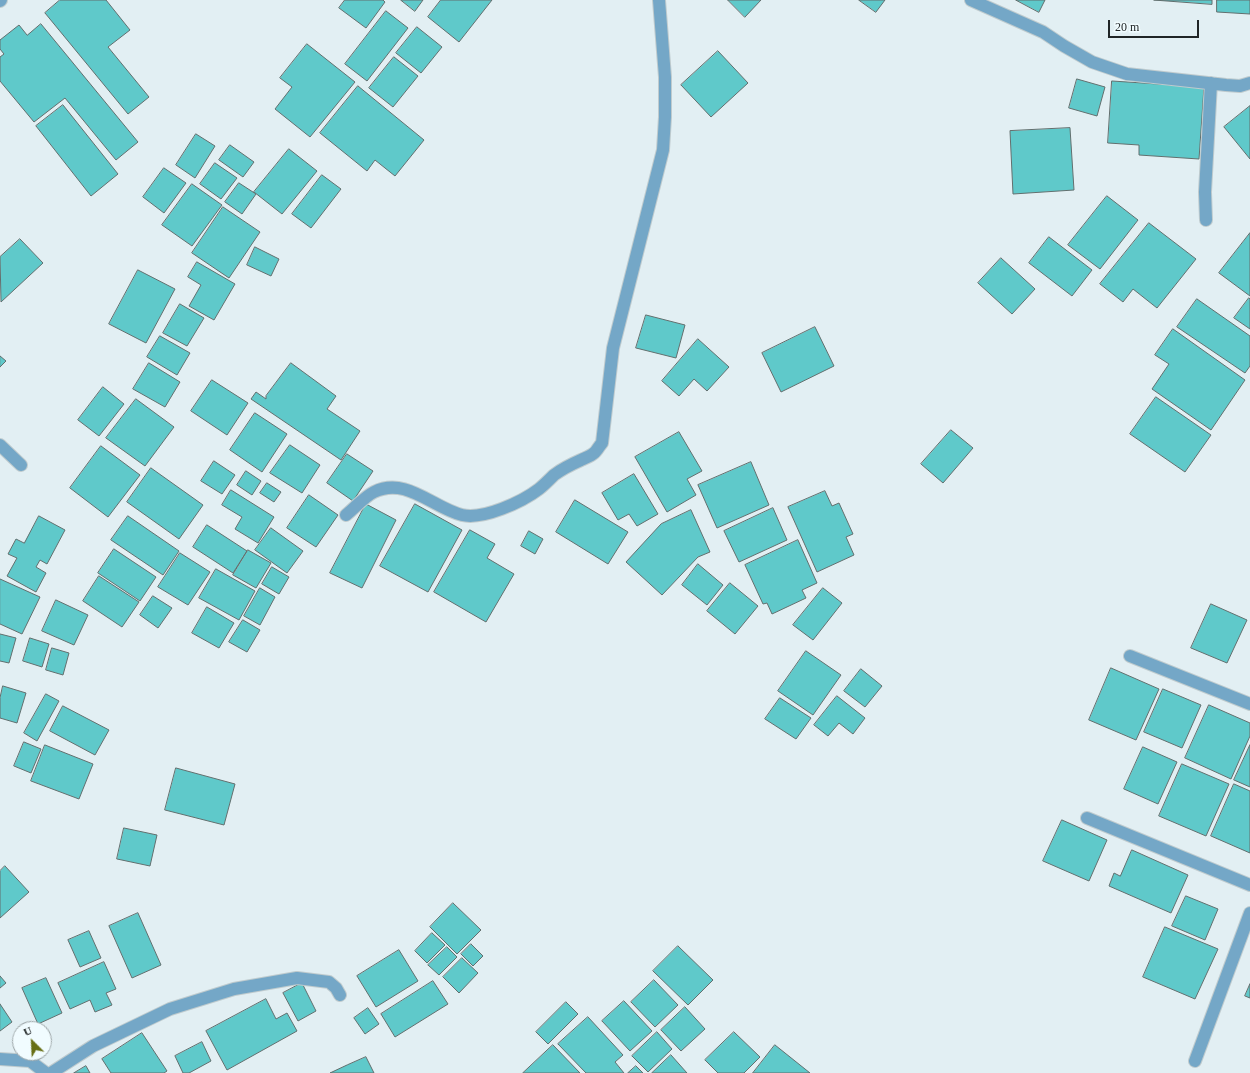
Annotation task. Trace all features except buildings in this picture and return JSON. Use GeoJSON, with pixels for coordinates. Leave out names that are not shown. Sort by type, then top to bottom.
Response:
{"type":"FeatureCollection","features":[{"type":"Feature","properties":{"kind":"street"},"geometry":{"type":"LineString","coordinates":[[346,515],[373,492],[387,487],[401,488],[416,493],[449,510],[463,515],[481,514],[498,510],[520,502],[539,489],[555,474],[594,453],[602,443],[613,348],[662,150],[665,117],[665,77],[659,0]]}},
{"type":"Feature","properties":{"kind":"street"},"geometry":{"type":"LineString","coordinates":[[971,0],[1043,32],[1092,62],[1127,74],[1226,85],[1240,86],[1250,83]]}},
{"type":"Feature","properties":{"kind":"street"},"geometry":{"type":"LineString","coordinates":[[1206,220],[1205,192],[1211,83]]}},
{"type":"Feature","properties":{"kind":"street"},"geometry":{"type":"LineString","coordinates":[[0,445],[21,465]]}},
{"type":"Feature","properties":{"kind":"street"},"geometry":{"type":"LineString","coordinates":[[1130,656],[1250,704]]}},
{"type":"Feature","properties":{"kind":"street"},"geometry":{"type":"LineString","coordinates":[[1087,818],[1250,885]]}},
{"type":"Feature","properties":{"kind":"street"},"geometry":{"type":"LineString","coordinates":[[1195,1061],[1250,913]]}},
{"type":"Feature","properties":{"kind":"street"},"geometry":{"type":"LineString","coordinates":[[51,1073],[93,1046],[170,1009],[234,989],[297,978],[328,982],[336,988],[340,996]]}},
{"type":"Feature","properties":{"kind":"street"},"geometry":{"type":"LineString","coordinates":[[0,1059],[30,1061],[46,1073]]}}]}
